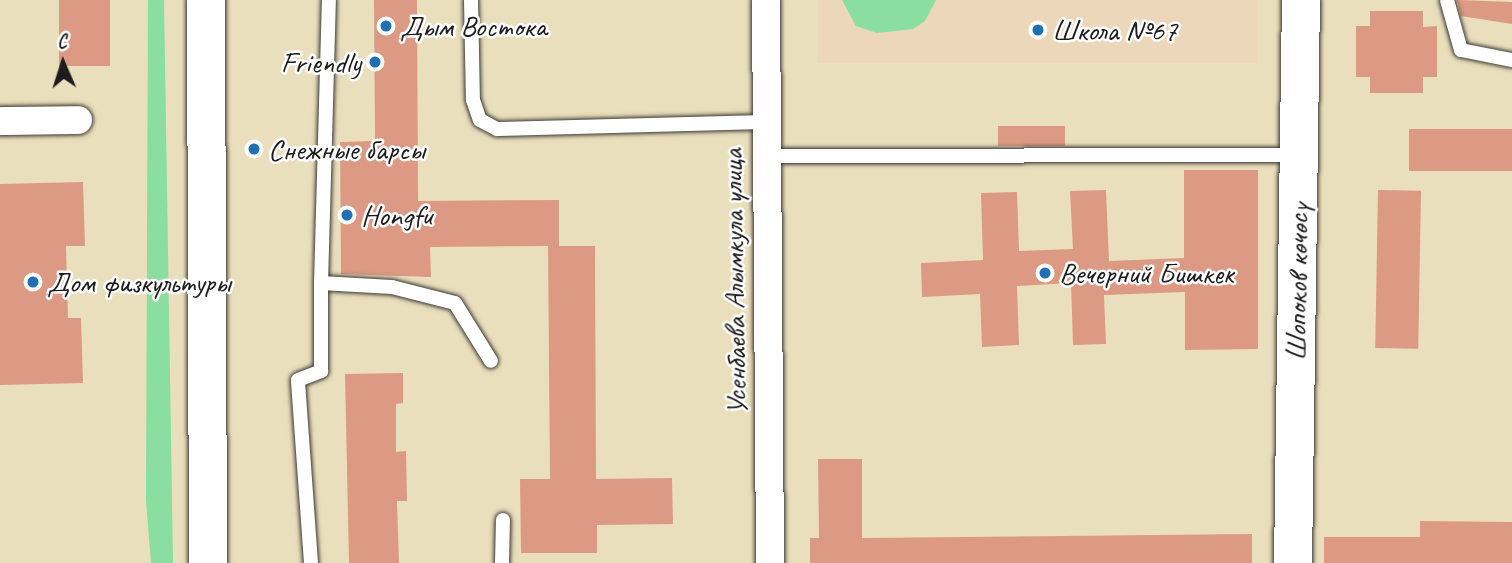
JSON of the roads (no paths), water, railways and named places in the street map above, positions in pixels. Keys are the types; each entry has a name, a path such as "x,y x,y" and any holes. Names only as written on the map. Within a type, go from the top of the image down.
{"street":[{"path":"206,0 208,563"},
{"name":"Усенбаева Алымкула улица","path":"766,0 770,563"},
{"name":"Шопоков көчөсү","path":"1293,563 1301,0"},
{"path":"0,121 78,120"}],"lane":[{"path":"311,563 298,380 321,371 329,0"},
{"path":"471,0 473,100 480,120 497,129 766,122"},
{"path":"1447,0 1461,50 1512,60"},
{"path":"767,156 1299,155"},
{"path":"321,283 392,287 455,303 491,361"},
{"path":"502,563 503,520"}],"place":[{"name":"Дым Востока","path":"386,26"},
{"name":"Школа №67","path":"1038,30"},
{"name":"Friendly","path":"375,62"},
{"name":"Снежные барсы","path":"254,149"},
{"name":"Hongfu","path":"347,215"},
{"name":"Вечерний Бишкек","path":"1045,273"},
{"name":"Дом физкультуры","path":"33,282"}]}
